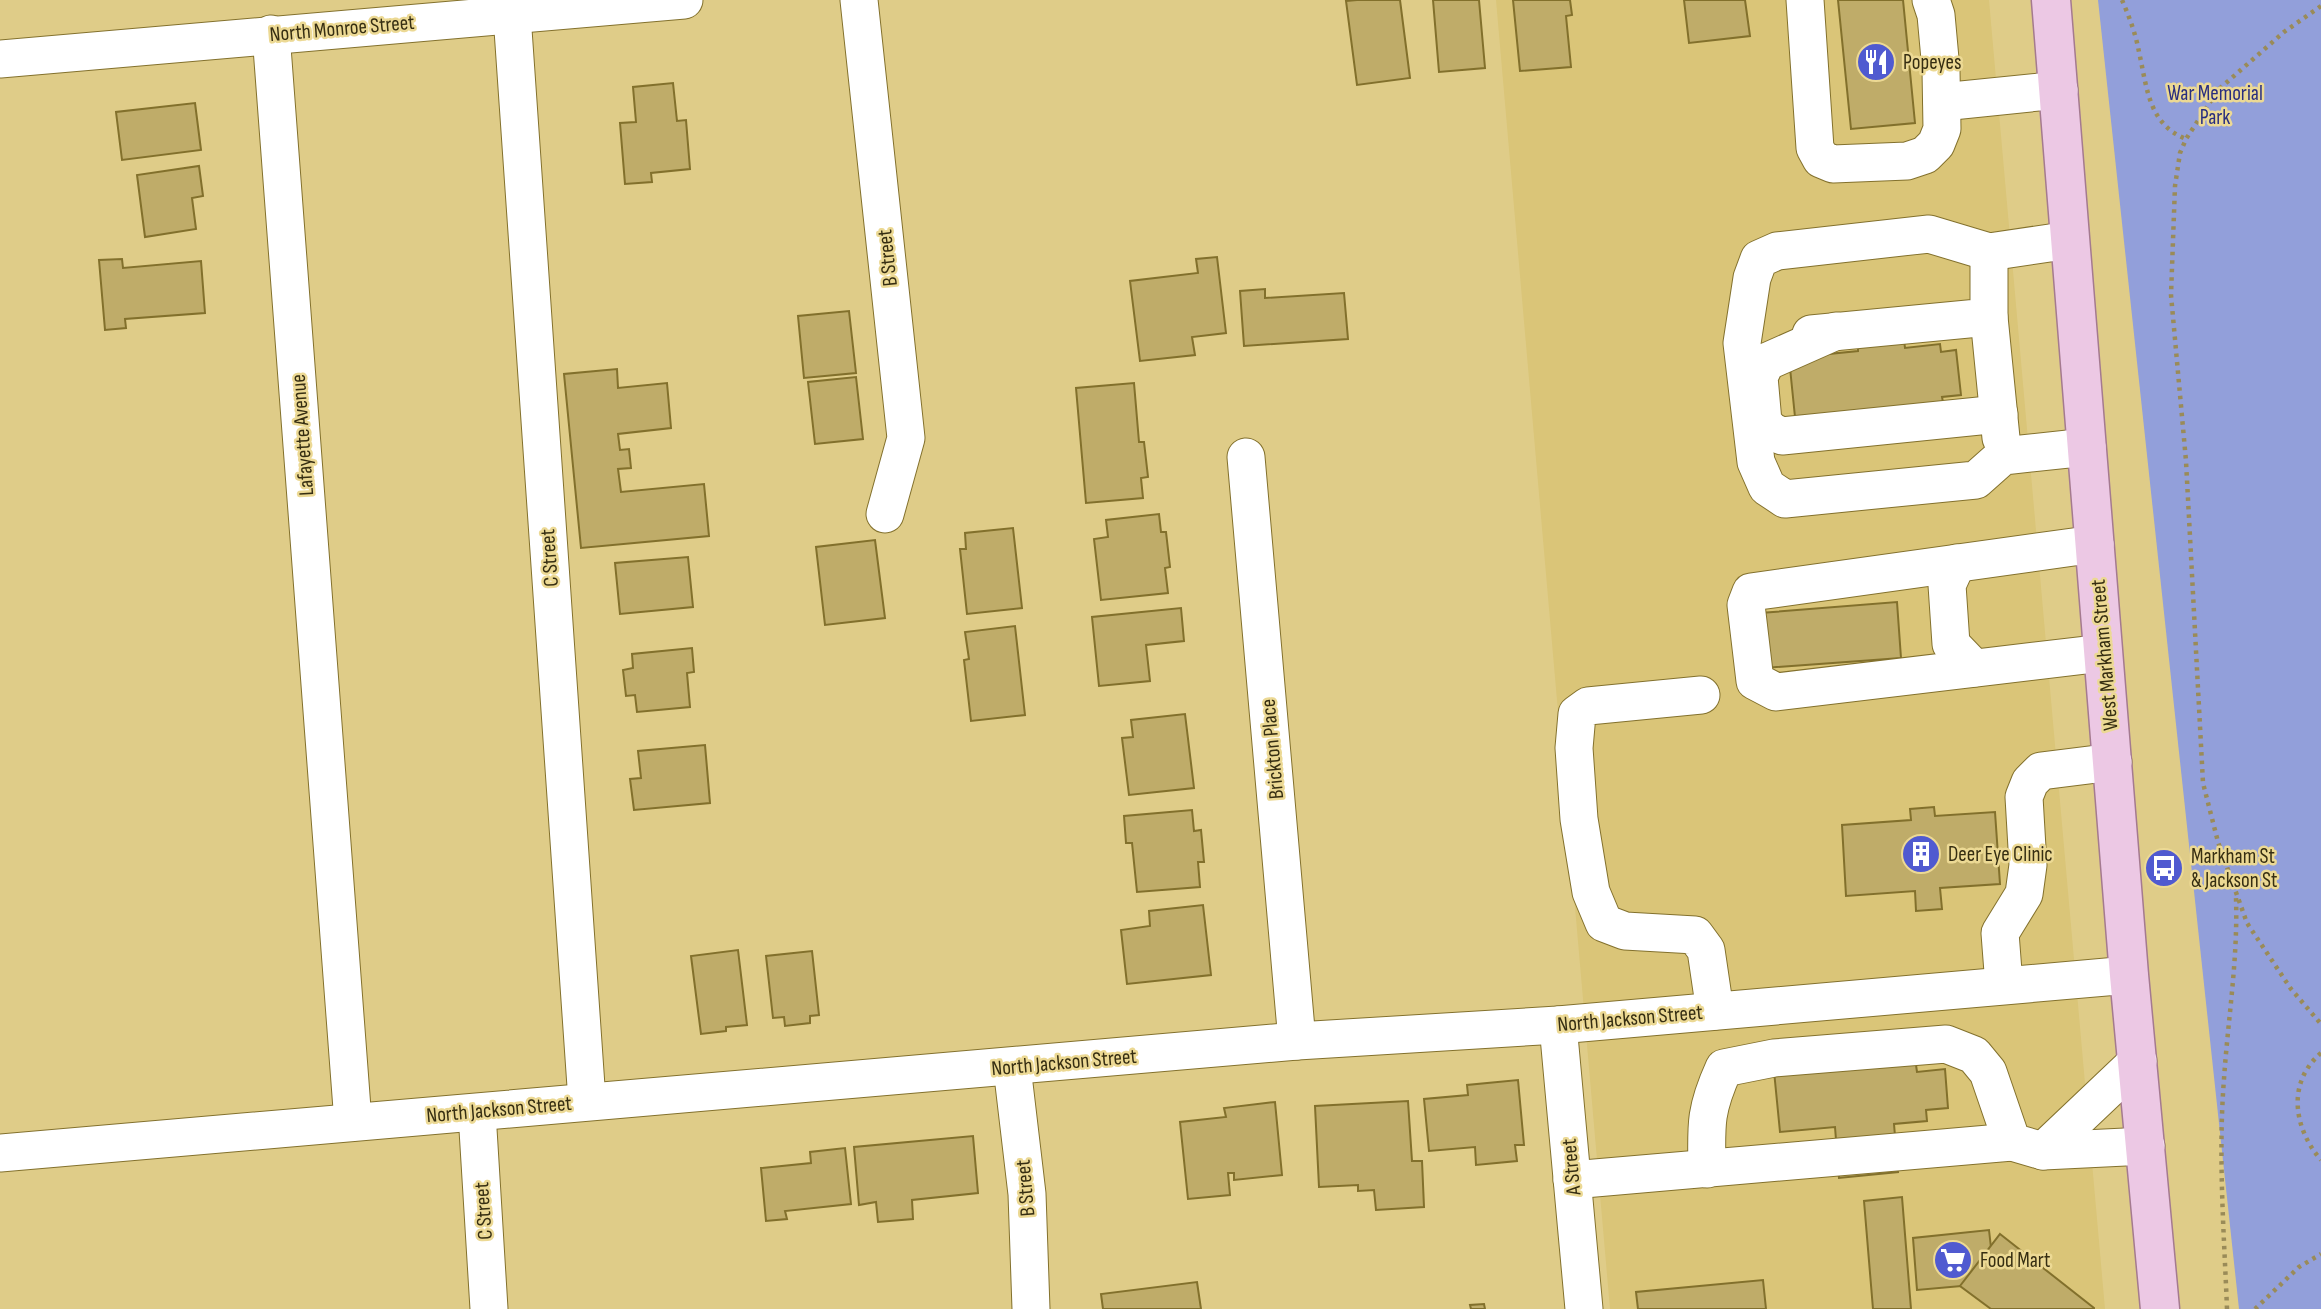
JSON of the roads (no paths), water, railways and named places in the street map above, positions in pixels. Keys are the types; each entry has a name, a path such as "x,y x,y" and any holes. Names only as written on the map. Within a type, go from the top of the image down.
{"main road":[{"name":"West Markham Street","path":"2051,0 2129,975 2160,1309"}],"street":[{"name":"North Monroe Street","path":"0,59 684,0"},
{"name":"B Street","path":"859,0 906,438 885,514"},
{"path":"1805,0 1815,148 1821,159 1833,164 1908,161 1925,155 1936,144 1942,129 1942,102 1936,15 1931,0"},
{"name":"C Street","path":"512,15 587,1101"},
{"name":"Lafayette Avenue","path":"271,34 353,1122"},
{"path":"1942,102 2059,90"},
{"path":"2070,240 1989,252 1929,234 1777,250 1759,259 1752,278 1742,343 1756,462 1767,486 1785,499 1976,480 2003,456 2087,447"},
{"path":"1989,252 1989,317 2003,456"},
{"path":"1742,343 1989,317"},
{"path":"1836,331 1766,362 1759,377 1763,422 1771,431 1782,436 1999,414"},
{"name":"Brickton Place","path":"1246,457 1297,1041"},
{"path":"2095,544 1751,592 1746,604 1755,681 1776,692 2104,653"},
{"path":"1957,563 1947,585 1951,644 1974,668"},
{"path":"1701,695 1588,706 1577,713 1574,748 1579,819 1591,892 1604,923 1625,931 1695,935 1706,950 1715,1011"},
{"path":"2004,985 2000,933 2024,894 2028,865 2024,797 2030,782 2041,771 2113,762"},
{"name":"North Jackson Street","path":"0,1153 1297,1041 1558,1025 2129,975"},
{"name":"A Street","path":"1558,1025 1584,1309"},
{"path":"1707,1169 1706,1120 1711,1098 1724,1068 1774,1058 1946,1044 1974,1055 1988,1072 2028,1147"},
{"path":"2028,1147 2138,1061"},
{"name":"B Street","path":"1012,1067 1027,1194 1031,1309"},
{"name":"C Street","path":"477,1113 489,1309"},
{"path":"1572,1180 2028,1147 2146,1146"}],"place":[{"name":"Popeyes","path":"1876,62"},
{"name":"Deer Eye Clinic","path":"1921,854"},
{"name":"Markham St & Jackson St","path":"2164,868"},
{"name":"Food Mart","path":"1953,1260"}],"park label":[{"name":"War Memorial Park","path":"2215,105"}]}
